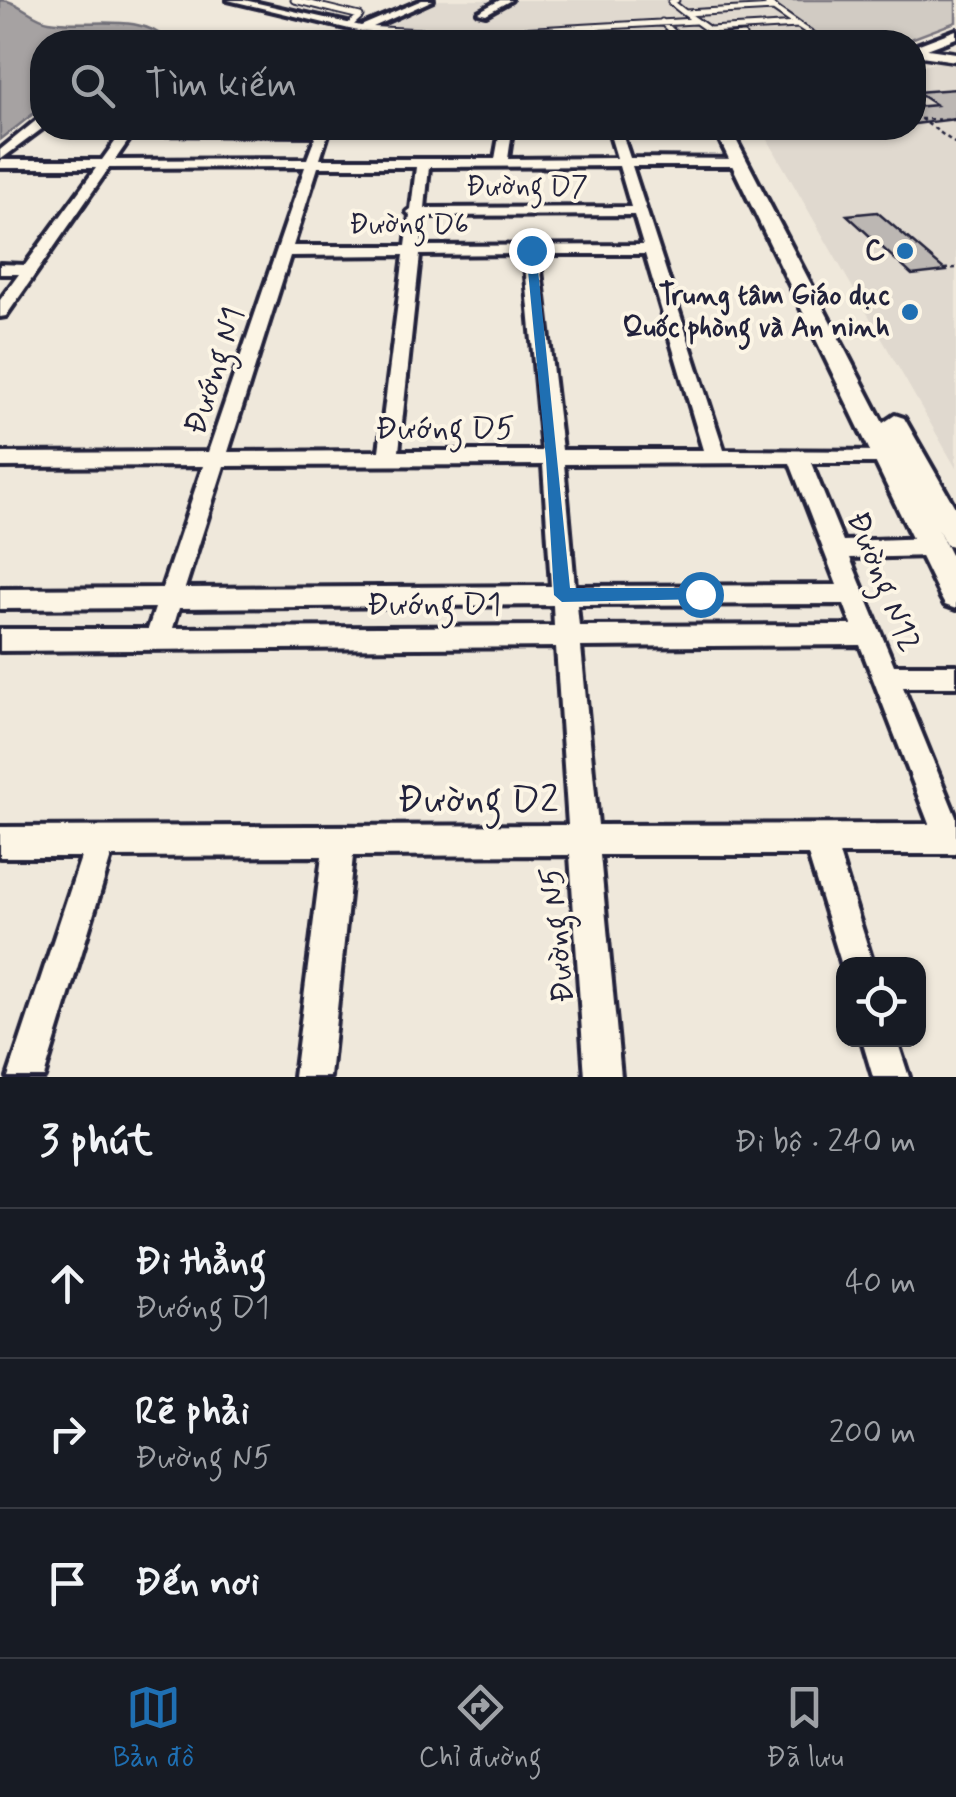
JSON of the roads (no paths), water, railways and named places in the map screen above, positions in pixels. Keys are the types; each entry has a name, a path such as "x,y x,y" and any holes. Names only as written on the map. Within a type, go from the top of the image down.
{"main road":[{"path":"931,53 956,34"},
{"path":"931,53 956,45"},
{"path":"728,140 902,457 956,536"},
{"path":"742,140 902,457 931,547 956,596"}],"street":[{"path":"232,0 362,29 429,0"},
{"path":"482,12 507,0"},
{"path":"0,156 30,132"},
{"path":"0,312 122,140"},
{"name":"Đướng N1","path":"157,639 320,140"},
{"path":"501,162 505,140"},
{"path":"618,140 716,458"},
{"path":"388,459 422,162"},
{"path":"0,164 738,162"},
{"name":"Đường D7","path":"414,212 639,211"},
{"name":"Đường D6","path":"286,251 651,249"},
{"name":"Đường N5","path":"531,250 554,459 565,636 603,1077"},
{"path":"0,269 30,270"},
{"name":"Đướng D5","path":"0,460 902,457"},
{"name":"Đường N12","path":"800,459 953,839"},
{"path":"836,550 931,547"},
{"path":"700,594 712,636"},
{"name":"Đướng D1","path":"0,598 853,594"},
{"path":"428,637 431,596"},
{"path":"320,638 324,597"},
{"name":"Đướng D1","path":"0,640 868,634"},
{"path":"885,676 956,676"},
{"path":"819,839 855,957"},
{"name":"Đường D2","path":"0,842 953,839"},
{"path":"26,1077 101,841"},
{"path":"312,1077 338,841"},
{"path":"882,1047 892,1077"}],"lane":[{"path":"294,0 360,16 348,26"},
{"path":"676,0 672,2 686,14 714,30 798,25"},
{"path":"762,0 806,30"},
{"path":"686,14 775,8"},
{"path":"529,30 695,21"},
{"path":"662,22 670,30"},
{"path":"362,29 376,30"}],"place":[{"name":"C","path":"905,251"},
{"name":"Trung tâm Giáo dục Quốc phòng và An ninh","path":"910,312"}]}
